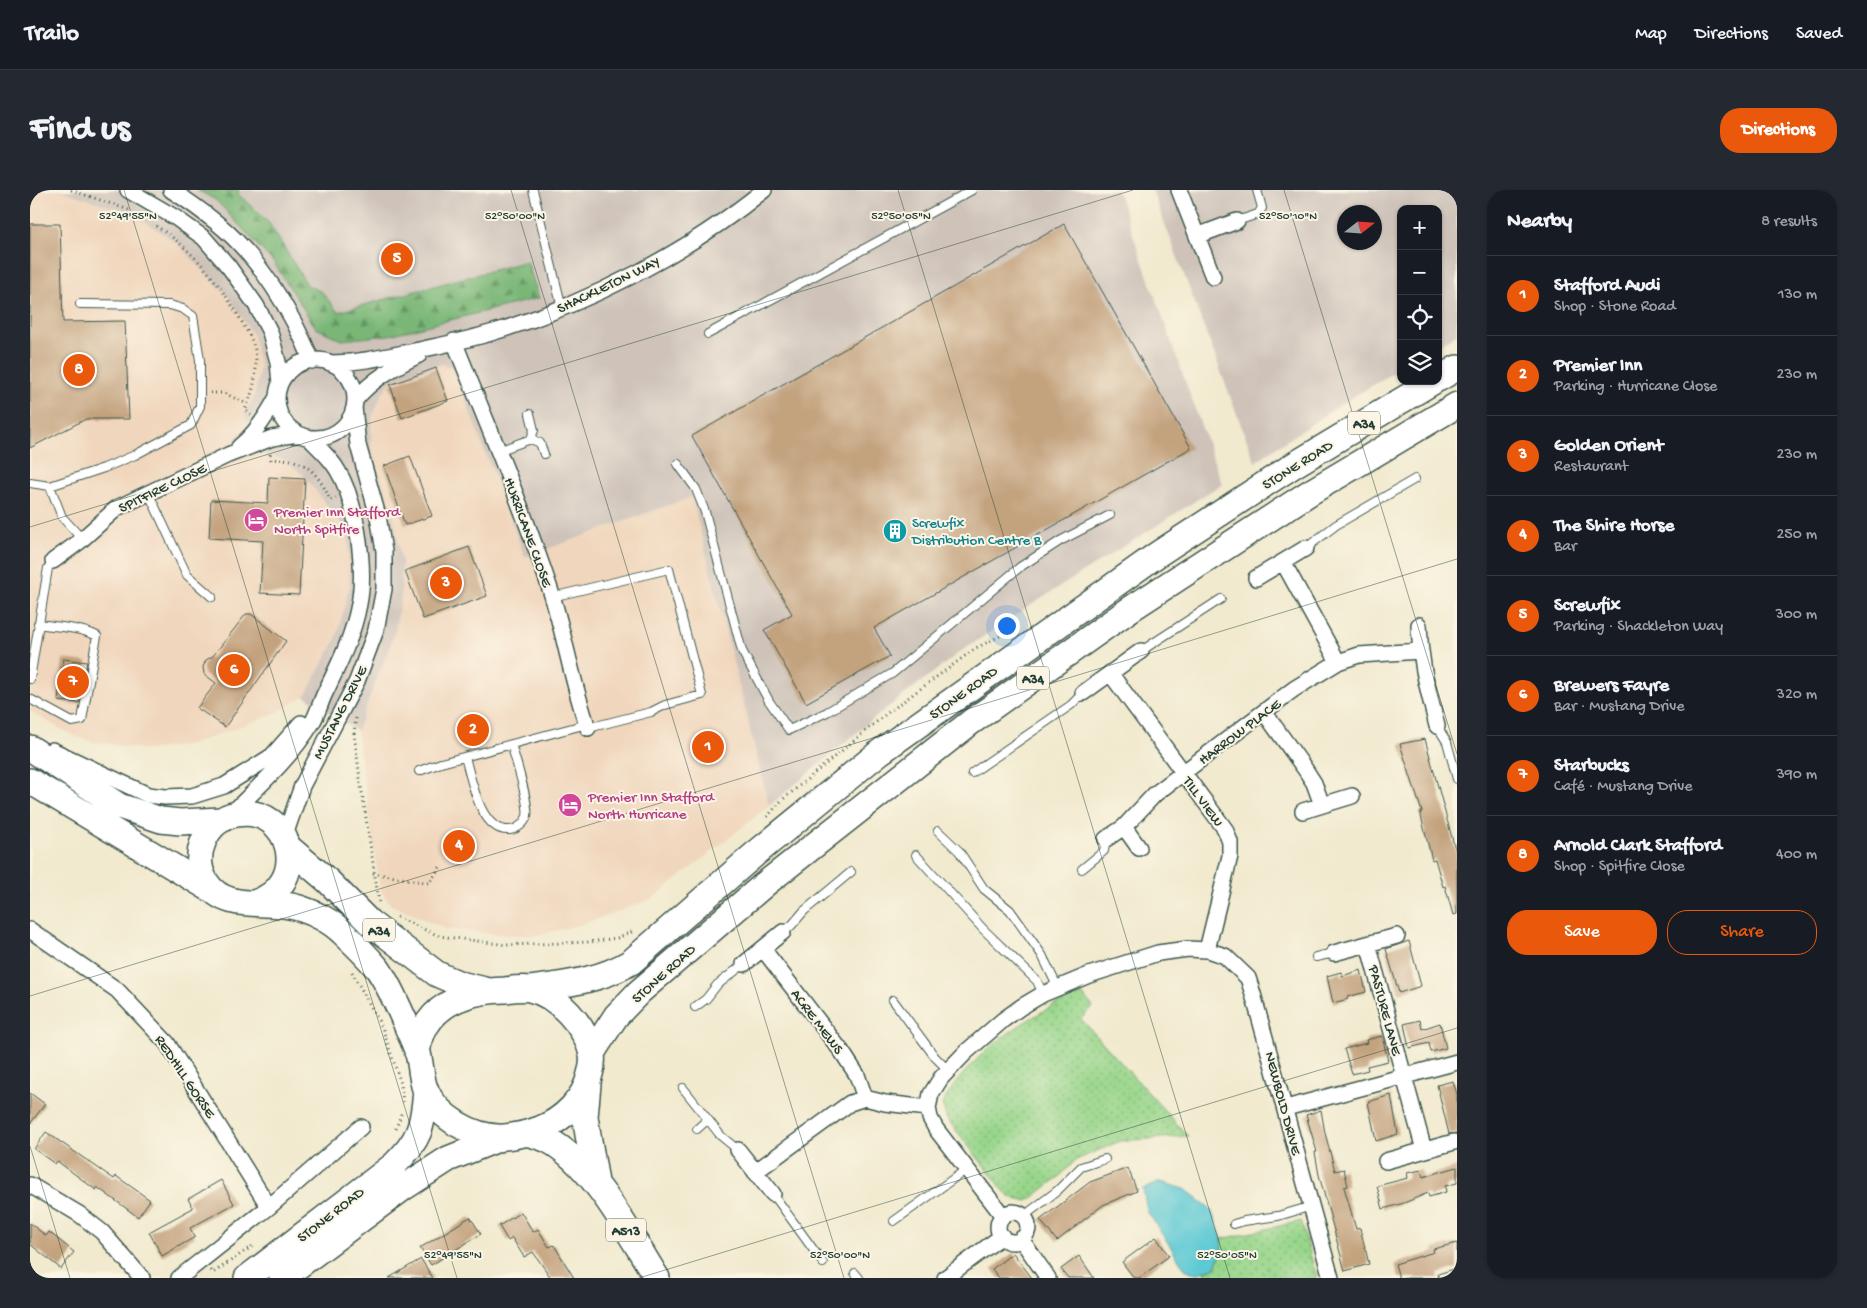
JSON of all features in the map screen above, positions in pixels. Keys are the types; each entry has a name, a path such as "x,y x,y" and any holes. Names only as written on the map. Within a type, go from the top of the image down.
{"highway":[{"path":"1442,376 1457,368"},
{"name":"STONE ROAD","path":"530,989 598,978 616,971 631,962 755,854 888,746 1158,554 1294,465 1427,385"},
{"name":"STONE ROAD","path":"592,1054 616,1016 639,992 764,884 971,722 1129,610 1292,503 1457,405"},
{"path":"30,748 119,806 161,820 180,822 244,814 260,816 274,825 286,843 289,866 283,882 270,896 254,903 239,903 224,899 30,781"},
{"path":"212,890 205,880 199,859 205,837 224,818"},
{"name":"A34","path":"286,843 369,922 437,974 460,984 485,990"},
{"name":"A34","path":"254,903 300,908 338,928 378,970 406,1023 417,1052"},
{"path":"530,989 548,996 571,1015 592,1054 589,1082 576,1104 560,1119 542,1128 514,1135 483,1134 455,1123 439,1111 426,1090 417,1052 422,1033 435,1015 446,1005 462,996 485,990 530,989"},
{"name":"A513","path":"589,1082 586,1117 596,1182"},
{"name":"STONE ROAD","path":"247,1278 408,1151 416,1140 422,1122 426,1090"},
{"name":"STONE ROAD","path":"282,1278 403,1188 448,1159 514,1135"},
{"name":"A513","path":"514,1135 547,1140 560,1148 596,1182 657,1278"}],"street":[{"path":"128,190 176,218 204,238 229,267 256,305 270,332 278,362 279,390 278,409 282,419 293,431 305,436 319,438 340,430 351,417 354,404 349,379 330,363 312,360 294,368 285,376 279,390 261,435"},
{"path":"170,190 219,224 249,256 271,284 304,342 312,360"},
{"name":"SHACKLETON WAY","path":"330,363 370,360 436,346 494,332 562,308 604,289 669,255 738,212 764,190"},
{"path":"1179,190 1213,277"},
{"path":"1197,236 1237,221"},
{"name":"HURRICANE CLOSE","path":"454,341 527,523 552,597 588,726"},
{"name":"SHACKLETON WAY","path":"354,404 369,386 387,372 436,346"},
{"name":"MUSTANG DRIVE","path":"286,843 302,786 357,681 376,630 384,589 384,550 378,516 358,444 354,404"},
{"name":"SPITFIRE CLOSE","path":"53,561 82,539 117,508 228,455 261,435 305,436"},
{"name":"MUSTANG DRIVE","path":"224,818 277,769 312,723 342,660 359,603 360,563 357,526 339,471 326,454 305,436"},
{"path":"1256,578 1306,548"},
{"path":"1283,562 1338,662"},
{"path":"1419,625 1423,671 1438,726"},
{"path":"1083,693 1141,651"},
{"name":"HARROW PLACE","path":"1106,839 1124,827 1155,794 1294,689 1338,662 1359,656 1420,652"},
{"name":"TILL VIEW","path":"1110,674 1225,829 1230,842 1230,856 1208,950"},
{"name":"MUSTANG DRIVE","path":"30,740 148,795 165,797 192,796 224,786 272,756 324,696"},
{"path":"1264,712 1314,783 1322,805"},
{"path":"1303,811 1352,796"},
{"path":"1124,827 1139,848"},
{"name":"REDHILL GORSE","path":"30,930 117,990 167,1043 269,1207"},
{"path":"744,964 784,932"},
{"name":"PASTURE LANE","path":"1334,952 1397,936"},
{"name":"PASTURE LANE","path":"1368,944 1424,1150"},
{"name":"ACRE MEWS","path":"763,949 842,1052 857,1075 865,1098"},
{"path":"1002,1216 936,1129 930,1118 928,1108 931,1094 948,1070 1003,1020 1043,994 1116,965 1158,953 1188,949 1208,950"},
{"name":"NEWBOLD DRIVE","path":"1208,950 1225,956 1248,978 1286,1108 1331,1278"},
{"name":"PASTURE LANE","path":"1286,1108 1457,1062"},
{"path":"755,1172 850,1103 865,1098 885,1103 928,1108"},
{"path":"179,1278 269,1207 361,1127"},
{"path":"1386,1161 1454,1142"},
{"path":"738,1150 773,1194"},
{"path":"30,1185 79,1214 102,1232 142,1278"},
{"path":"1011,1212 1021,1213 1024,1216 1028,1226 1025,1236 1021,1240 1012,1242 1002,1236 998,1226 1002,1216 1011,1212"},
{"path":"945,1278 1002,1236"},
{"path":"1021,1240 1048,1278"}],"lane":[{"path":"532,190 562,308"},
{"path":"708,334 972,190"},
{"path":"1237,221 1258,214 1262,208 1257,190"},
{"path":"30,483 50,486 127,458 191,425 200,406 200,360 193,316 183,309 170,305 80,304"},
{"path":"530,414 534,430 531,439"},
{"path":"498,451 531,439 540,443 544,454"},
{"path":"678,464 696,489 705,512 742,651 769,701 788,730 827,712 893,674 1020,567 1060,541 1110,515"},
{"path":"1306,548 1336,525 1414,479"},
{"path":"50,486 62,517 82,539"},
{"path":"149,494 187,575 212,597"},
{"path":"30,679 48,568 53,561"},
{"path":"419,771 511,744 651,712 665,705 702,695 669,569 552,597"},
{"path":"1141,651 1221,599"},
{"path":"30,699 72,722 82,720 96,636 77,629 38,624"},
{"path":"972,773 1071,705 1083,693"},
{"path":"1438,726 1448,742 1457,779"},
{"path":"465,756 480,808 488,819 499,827 508,830 516,829 528,815 511,744"},
{"path":"938,831 959,851 984,889 1010,910 1042,955 1058,988"},
{"path":"1082,869 1104,851 1106,839"},
{"path":"916,855 983,929 1037,981 1043,994"},
{"path":"784,932 804,911 851,872"},
{"path":"1316,957 1334,952"},
{"path":"695,1008 718,985 744,964"},
{"path":"893,1000 935,1057 948,1070"},
{"path":"683,1088 721,1136 738,1150"},
{"path":"696,1128 707,1120"},
{"path":"1024,1216 1057,1191 1081,1167 1105,1159"},
{"path":"894,1221 967,1168"},
{"path":"773,1194 823,1263"},
{"path":"1234,1224 1278,1216 1312,1206"}],"path":[{"path":"71,190 96,197 136,214"},
{"path":"151,223 192,254 212,276 245,327 254,348 256,362 252,394 245,410 252,416 270,453 271,460 292,459 303,464 324,486 330,500 336,498"},
{"path":"200,393 224,393 247,404"},
{"path":"762,822 781,801 886,714 976,648 1026,623"},
{"path":"359,713 355,721 354,733 377,897"},
{"path":"373,873 429,884 440,868"},
{"path":"392,914 439,936 507,945 590,942 617,938 639,929"}],"shaded area":[{"path":"30,190 59,190 132,213 177,243 228,296 253,335 260,365 254,398 244,413 283,459 303,475 348,532 350,585 336,639 305,696 276,713 190,745 147,750 94,742 76,737 30,712"},
{"path":"59,190 1117,190 1222,484 960,652 883,711 769,806 692,497 525,557 453,368 442,364 391,382 382,394 372,418 371,452 391,506 402,562 401,598 394,635 357,731 305,696 336,639 350,585 348,532 303,475 283,459 259,454 244,413 254,398 260,366 253,335 228,296 177,243 132,213"},
{"path":"1152,190 1457,190 1457,334 1442,343 1442,205 1397,205 1397,370 1340,405 1255,462"},
{"path":"442,364 453,368 525,557 692,497 769,806 652,899 586,923 539,935 504,935 446,929 391,905 380,889 357,731 377,681 401,598 402,562 391,506 371,452 372,418 382,394 391,382"}],"green space":[{"path":"197,190 239,190 238,194 269,223 307,285 322,292 338,312 527,261 539,298 389,335 342,340 316,328 274,263 216,200"},
{"path":"1080,992 1093,1007 1081,1019 1188,1136 1120,1141 1076,1160 1059,1177 1028,1201 1009,1197 947,1119 942,1104 969,1067 1002,1038 1040,1013"},
{"path":"1301,1221 1317,1278 1210,1278 1204,1272 1216,1267 1221,1254 1222,1239"}],"water":[{"path":"1161,1182 1185,1189 1211,1209 1222,1239 1221,1254 1215,1267 1196,1274 1185,1269 1147,1211 1143,1189"}],"building":[{"path":"30,224 60,224 63,322 125,321 129,419 86,419 30,448"},
{"name":"Screwfix Distribution Centre B","path":"1064,224 1191,448 874,628 890,656 806,703 764,630 792,614 692,436"},
{"path":"436,368 448,401 402,418 390,385"},
{"path":"410,456 432,516 405,525 384,466"},
{"name":"Premier Inn Stafford North Spitfire","path":"269,477 305,479 299,595 260,593 263,541 209,538 211,500 268,503"},
{"path":"469,547 487,596 423,619 405,571"},
{"path":"246,614 251,614 286,641 225,727 197,708 216,683 204,674 203,667 206,660 213,656"},
{"path":"63,659 87,662 79,703 58,701"},
{"path":"1425,739 1457,856 1457,914 1453,915 1435,859 1432,860 1420,812 1422,812 1400,744"},
{"path":"1409,941 1421,986 1399,993 1386,949"},
{"path":"1361,970 1366,992 1333,1003 1327,976 1341,972 1342,976"},
{"path":"1420,1020 1422,1029 1440,1023 1446,1048 1431,1052 1429,1043 1409,1048 1404,1024"},
{"path":"1382,1036 1388,1061 1367,1066 1368,1070 1352,1074 1344,1049 1367,1043 1366,1040"},
{"path":"1453,1081 1457,1094 1457,1133 1449,1134 1437,1085"},
{"path":"30,1093 45,1104 30,1124"},
{"path":"1391,1095 1398,1134 1376,1141 1368,1102"},
{"path":"1321,1110 1335,1171 1344,1169 1348,1186 1344,1187 1356,1229 1360,1228 1369,1264 1345,1271 1319,1175 1315,1152 1317,1152 1306,1115"},
{"path":"46,1132 114,1179 116,1176 150,1200 138,1217 97,1187 96,1190 57,1161 55,1164 34,1149"},
{"path":"1457,1167 1457,1183 1445,1186 1446,1192 1429,1197 1428,1193 1383,1209 1377,1186 1408,1178 1407,1173 1421,1170 1423,1177"},
{"path":"1128,1168 1137,1191 1103,1205 1057,1241 1040,1220 1090,1182"},
{"path":"221,1180 234,1204 190,1228 195,1237 162,1256 149,1232 193,1208 188,1199"},
{"path":"521,1212 533,1232 538,1229 549,1247 554,1245 574,1278 551,1278 533,1252 524,1257 512,1238 508,1241 499,1226"},
{"path":"470,1217 481,1234 431,1265 420,1248"},
{"path":"30,1223 46,1236 49,1232 74,1252 61,1269 30,1244"},
{"path":"1156,1237 1169,1256 1139,1278 1134,1278 1122,1262"},
{"path":"1457,1243 1457,1268 1438,1274 1439,1278 1399,1278 1395,1264 1434,1252 1433,1249"},
{"path":"1013,1253 1032,1278 999,1278 992,1269"},
{"path":"1079,1256 1094,1278 1068,1278 1061,1269"},
{"path":"421,1259 433,1278 389,1278"}],"place":[{"name":"Screwfix","path":"397,259"},
{"name":"Arnold Clark Stafford","path":"79,370"},
{"name":"Premier Inn Stafford North Spitfire","path":"256,520"},
{"name":"Screwfix Distribution Centre B","path":"895,531"},
{"name":"Golden Orient","path":"446,583"},
{"name":"Brewers Fayre","path":"234,670"},
{"name":"Starbucks","path":"73,682"},
{"name":"Premier Inn","path":"473,730"},
{"name":"Stafford Audi","path":"708,747"},
{"name":"Premier Inn Stafford North Hurricane","path":"570,805"},
{"name":"The Shire Horse","path":"459,846"}]}
